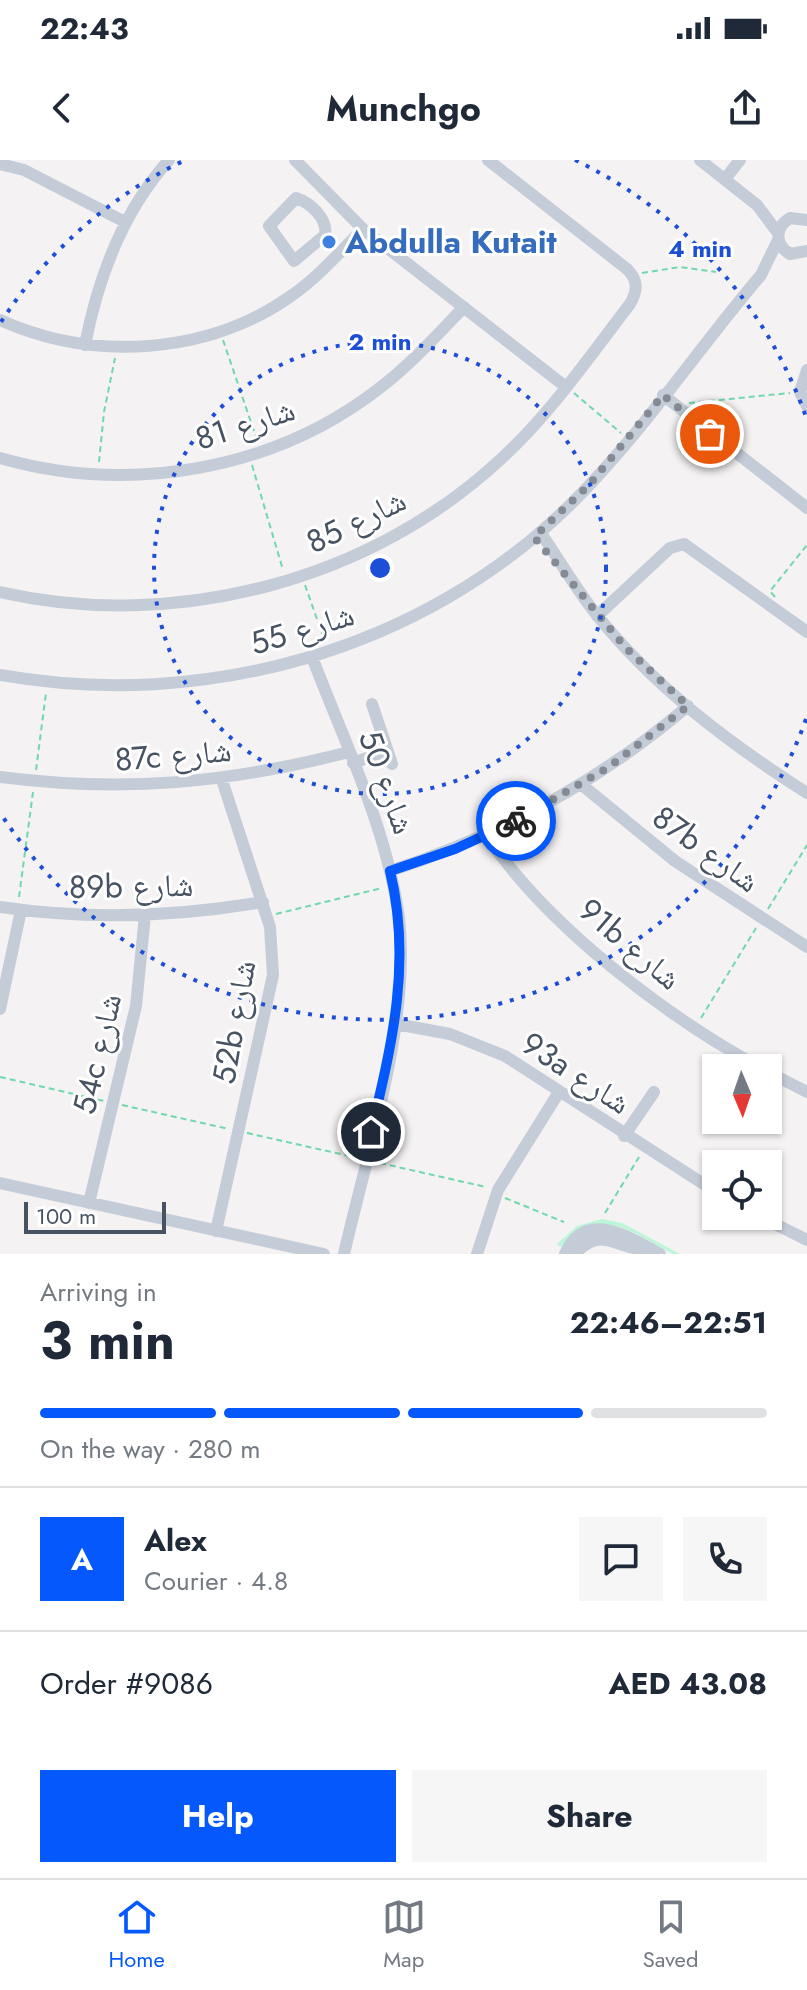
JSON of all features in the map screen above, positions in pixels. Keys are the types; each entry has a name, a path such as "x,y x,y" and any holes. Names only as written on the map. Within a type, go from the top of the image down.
{"street":[{"path":"85,345 98,291 125,222 169,160"},
{"path":"295,160 363,229 566,387"},
{"path":"488,160 633,275"},
{"path":"700,160 757,205 785,251 804,253"},
{"path":"725,179 740,160"},
{"path":"0,164 21,165 125,222"},
{"path":"292,261 325,235 326,222 296,198 272,219 270,230 307,284"},
{"path":"322,218 336,203"},
{"path":"757,205 791,218 807,220"},
{"path":"791,218 807,209"},
{"name":"شارع 55","path":"0,675 92,686 181,684 225,678 320,654 437,604 537,535 589,485 761,275 778,236 791,218"},
{"path":"0,320 49,338 85,345 116,347 174,343 220,331 257,316 307,284 363,229"},
{"name":"شارع 55","path":"761,275 804,253"},
{"name":"شارع 85","path":"0,592 73,603 165,603 211,598 301,576 374,546 441,506 502,458 566,387 630,304 636,289 633,275"},
{"name":"شارع 81","path":"0,458 57,471 98,475 181,472 255,454 323,425 380,388 464,307"},
{"path":"807,370 800,392 807,406"},
{"path":"661,397 676,405 685,416"},
{"path":"661,397 807,508"},
{"path":"537,535 597,616 659,681 688,706 807,793"},
{"path":"597,616 664,553 677,545 691,546 807,632"},
{"name":"شارع 50","path":"320,654 331,704 390,871 401,954 396,1024 344,1254"},
{"path":"372,704 392,764"},
{"path":"390,871 487,836 582,785 688,706"},
{"name":"87c شارع","path":"0,777 35,782 135,787 222,780 387,751"},
{"name":"52b شارع","path":"216,1231 270,998 273,951 263,902 222,780"},
{"name":"87b شارع","path":"582,785 675,861 761,920 807,947"},
{"name":"91b شارع","path":"487,836 545,907 694,1029 737,1054"},
{"name":"89b شارع","path":"0,907 145,915 204,912 263,902"},
{"path":"0,1009 20,910"},
{"name":"54c شارع","path":"89,1203 136,1006 145,915"},
{"name":"93a شارع","path":"396,1024 450,1034 487,1047 702,1184"},
{"path":"782,1079 807,1092"},
{"path":"477,1254 497,1194 559,1092"},
{"path":"624,1136 654,1092"},
{"path":"0,1183 324,1254"},
{"path":"565,1254 583,1233 604,1228 654,1251"},
{"path":"782,1228 807,1240"},
{"path":"575,1254 588,1243 605,1239 633,1249 654,1251"}],"path":[{"path":"633,275 680,267 716,272"},
{"path":"220,331 286,580"},
{"path":"98,475 104,412 116,347"},
{"path":"566,387 628,438"},
{"path":"676,405 800,392"},
{"path":"769,604 776,595 770,591 807,545"},
{"path":"301,576 320,654"},
{"path":"20,910 47,682"},
{"path":"694,1029 807,845"},
{"path":"267,916 394,886"},
{"path":"605,1213 644,1149"},
{"path":"497,1194 564,1222"}],"green space":[{"path":"602,1219 622,1223 680,1254 673,1254 616,1226 590,1227 561,1247 557,1244 577,1226"}],"way so far":[{"path":"516,821 609,767 688,706 626,648 534,537 589,485 663,395 710,434"}],"place":[{"name":"Abdulla Kutait","path":"329,242"}],"route":[{"path":"371,1132 396,1024 400,988 399,919 390,871 455,849 516,821"}]}
